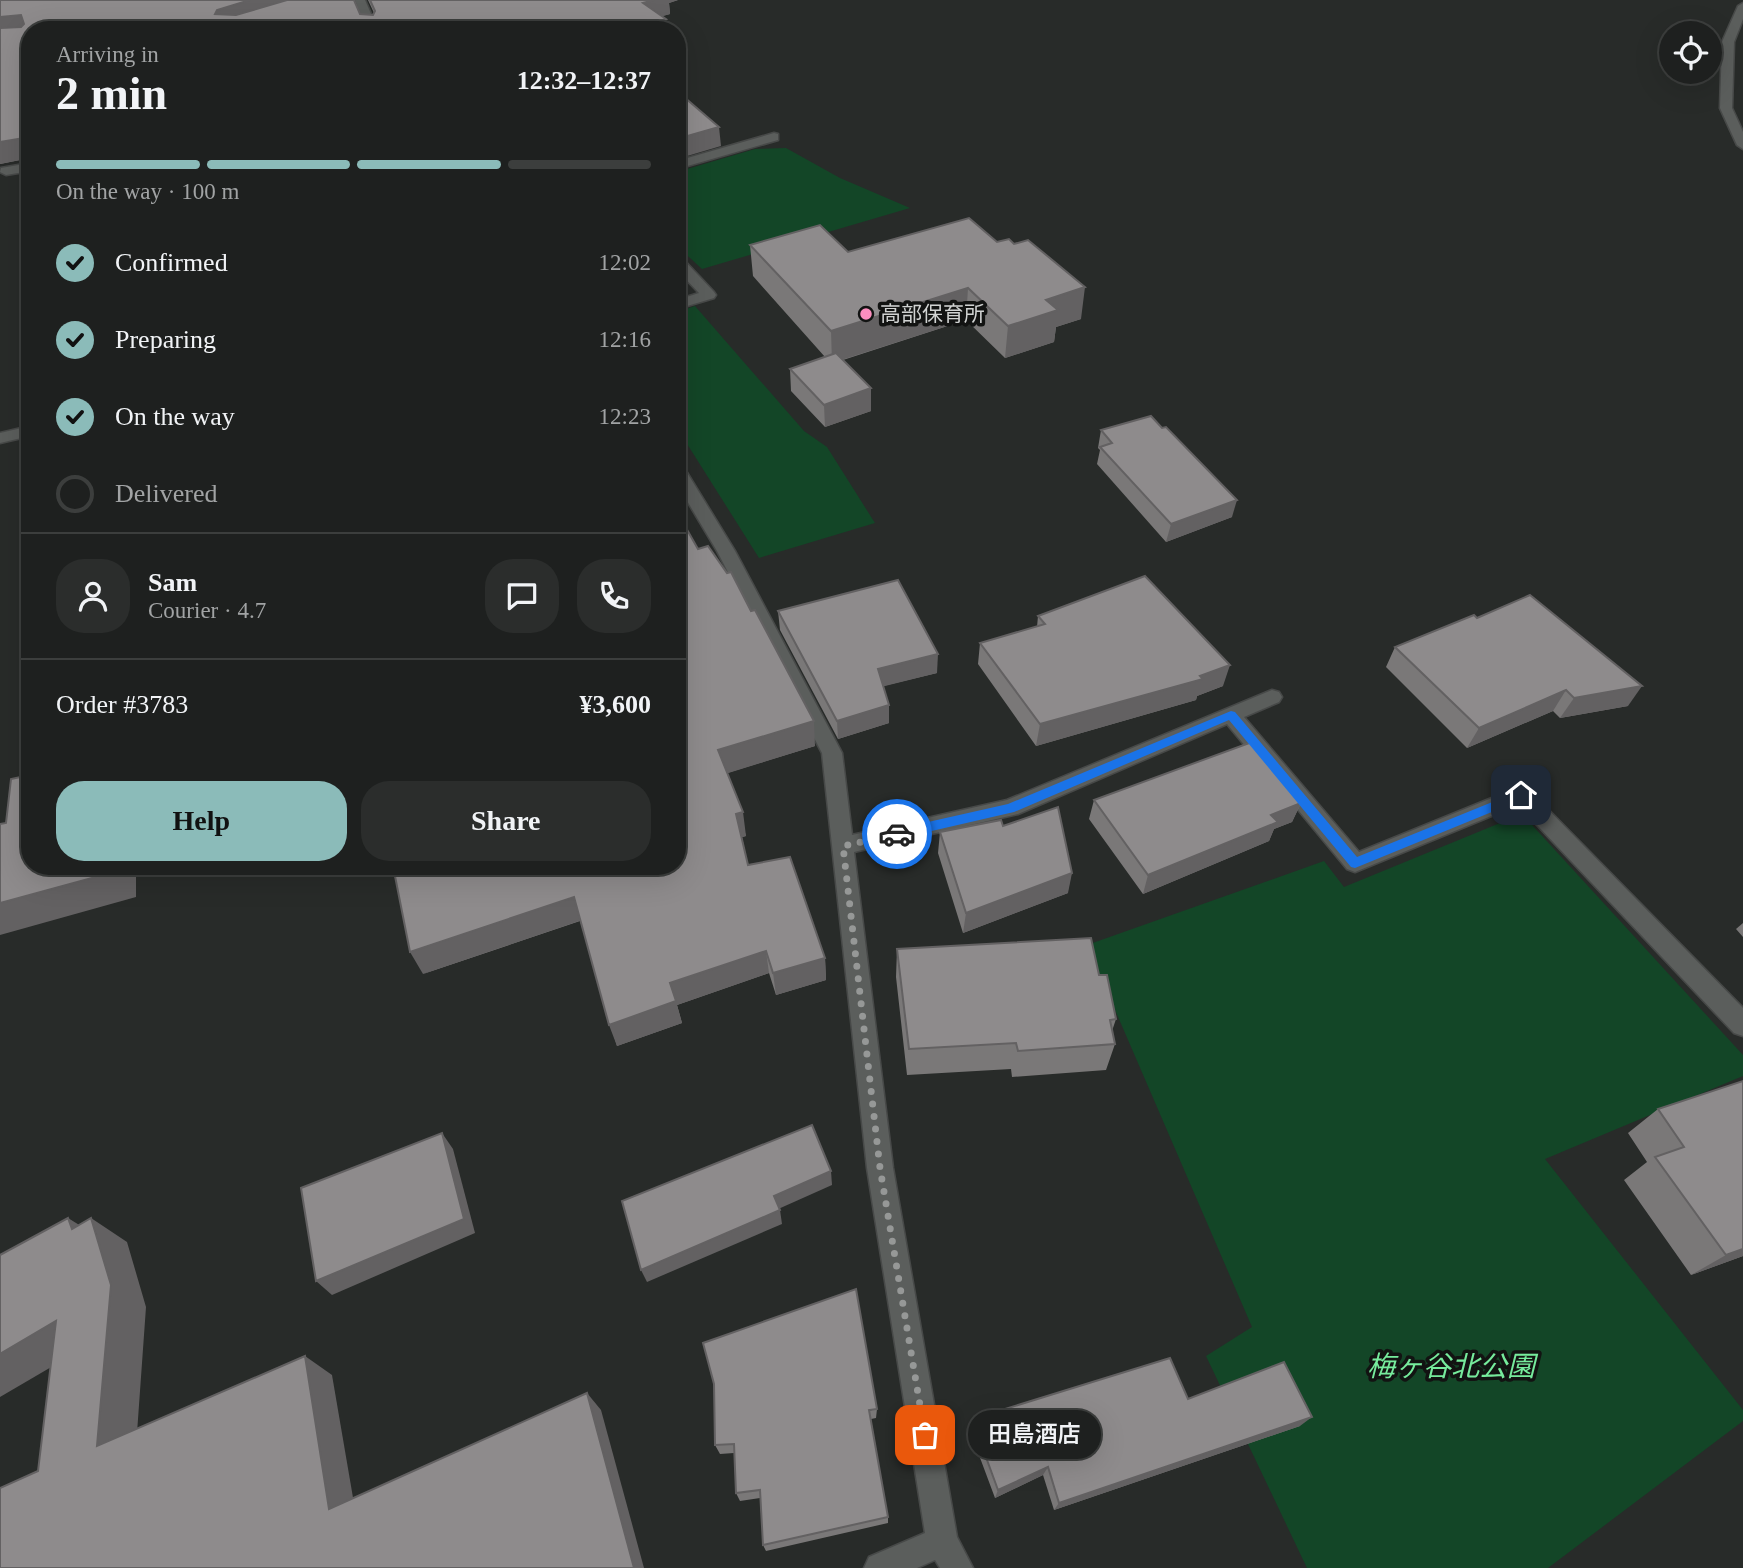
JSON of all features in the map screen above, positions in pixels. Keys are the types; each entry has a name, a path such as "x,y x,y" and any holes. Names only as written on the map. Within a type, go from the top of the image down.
{"street":[{"path":"359,0 369,21"},
{"path":"1743,6 1728,41 1726,108 1743,145"},
{"path":"686,161 774,137"},
{"path":"6,171 21,168"},
{"path":"686,271 709,295 686,301"},
{"path":"0,438 21,432"},
{"path":"686,485 726,551 832,753 880,1168 950,1555 880,1568"},
{"path":"843,846 1010,808 1272,698"},
{"path":"1231,715 1355,863 1521,795 1743,1025"}],"green space":[{"path":"786,148 840,178 910,208 702,269 686,254 686,169 755,149"},
{"path":"695,306 804,431 827,447 875,523 759,558 686,442 686,309"},
{"name":"梅ヶ谷北公園","path":"1522,814 1743,1055 1743,1076 1545,1159 1743,1410 1743,1421 1548,1568 1307,1568 1206,1356 1252,1327 1087,945 1324,861 1344,887"}],"building":[{"path":"0,0 250,0 217,10 215,14 236,15 287,0 354,0 360,14 373,15 375,11 370,0 654,0 643,3 666,19 23,21 21,15 0,17"},
{"path":"21,27 21,138 0,142 0,28"},
{"path":"686,99 719,127 686,136"},
{"path":"969,218 997,242 1009,239 1014,244 1028,240 1085,287 1046,300 1058,310 1008,326 968,288 831,331 750,245 820,225 848,252"},
{"path":"836,353 871,388 824,405 790,369"},
{"path":"1151,416 1162,428 1166,427 1237,500 1171,524 1100,447 1112,443 1101,430"},
{"path":"686,528 698,549 708,546 727,573 731,572 751,611 755,610 814,721 718,750 743,812 736,814 748,865 790,857 825,958 773,973 766,951 670,983 676,1001 609,1025 574,897 410,952 395,875 686,875"},
{"path":"1145,576 1230,665 1200,676 1203,679 1040,724 980,643 1045,624 1038,616"},
{"path":"898,580 938,654 878,669 889,705 837,721 778,611"},
{"path":"1530,595 1642,686 1574,698 1566,690 1479,728 1395,647 1474,615 1477,618"},
{"path":"1252,742 1301,803 1271,815 1278,822 1148,875 1094,800"},
{"path":"21,777 21,875 103,875 0,903 0,824 6,823 11,779"},
{"path":"1058,807 1072,873 966,913 940,832 1001,820 1003,826"},
{"path":"1091,938 1099,975 1107,975 1116,1019 1110,1020 1115,1044 1018,1051 1016,1043 909,1049 897,949"},
{"path":"1743,1081 1743,1249 1726,1255 1655,1157 1684,1147 1658,1109"},
{"path":"812,1125 831,1171 774,1196 780,1210 641,1270 622,1201"},
{"path":"442,1133 464,1219 316,1281 301,1188"},
{"path":"68,1218 72,1229 91,1218 111,1285 97,1446 305,1356 329,1509 587,1393 634,1568 0,1568 0,1488 38,1471 56,1321 0,1354 0,1255"},
{"path":"856,1289 877,1409 869,1410 888,1517 763,1545 760,1490 736,1493 734,1444 715,1445 714,1384 703,1343"},
{"path":"1170,1358 1188,1399 1284,1362 1312,1417 1059,1503 1048,1467 998,1490 979,1438 994,1431 989,1414"}],"way so far":[{"path":"897,834 843,846 880,1168 925,1435"}],"place":[{"name":"高部保育所","path":"866,314"},
{"name":"田島酒店","path":"925,1435"}],"route":[{"path":"897,834 1010,808 1231,715 1355,863 1521,795"}]}
